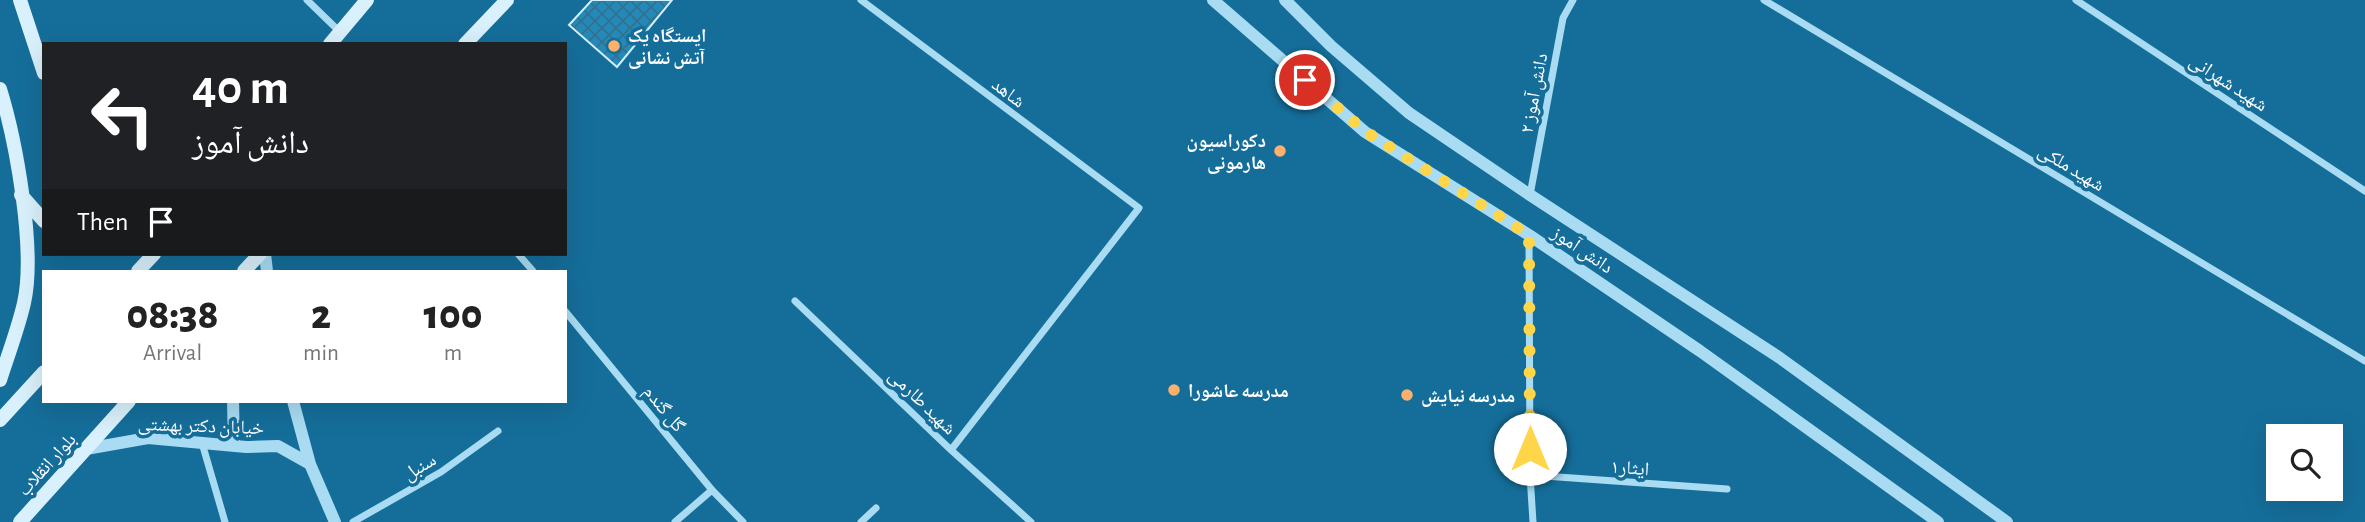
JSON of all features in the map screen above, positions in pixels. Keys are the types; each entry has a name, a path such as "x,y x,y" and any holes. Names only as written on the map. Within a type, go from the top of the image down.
{"main road":[{"path":"20,0 42,67"},
{"path":"335,38 367,0"},
{"path":"467,42 506,0"},
{"path":"0,89 9,116 27,250 25,301 0,380"},
{"path":"21,195 42,219"},
{"path":"139,270 152,256"},
{"path":"245,270 260,256"},
{"path":"0,419 42,374"},
{"name":"بلوار انقلاب","path":"20,522 127,403"}],"street":[{"path":"307,0 335,38"},
{"name":"شاهد","path":"861,0 1139,208 951,450"},
{"name":"دانش آموز","path":"1213,0 1366,132 1529,235 1700,351 1938,522"},
{"name":"دانش آموز","path":"1285,0 1331,46 1409,113 1780,358 2007,522"},
{"name":"دانش آموز ۲","path":"1530,195 1563,18 1573,0"},
{"name":"شهید ملکی","path":"1763,0 2365,361"},
{"name":"شهید شهرانی","path":"2076,0 2365,191"},
{"path":"1529,235 1530,475 1533,522"},
{"path":"520,256 532,270"},
{"name":"شهید طارمی","path":"795,301 951,450 1031,522"},
{"name":"گل گندم","path":"567,313 712,490 743,522"},
{"path":"233,403 234,446"},
{"path":"294,403 310,464 335,522"},
{"name":"سنبل","path":"353,522 441,472 498,431"},
{"name":"خیابان دکتر بهشتی","path":"86,449 148,438 234,446 278,446 310,464"},
{"path":"202,443 225,522"},
{"name":"ایثار۱","path":"1530,475 1727,489"},
{"path":"675,522 712,490"},
{"path":"862,522 876,508"}],"building":[{"name":"ایستگاه یک آتش نشانی","path":"592,0 672,0 617,67 569,25"}],"place":[{"name":"ایستگاه یک آتش نشانی","path":"614,46"},
{"name":"دکوراسیون هارمونی","path":"1280,151"},
{"name":"مدرسه عاشورا","path":"1174,390"},
{"name":"مدرسه نیایش","path":"1407,395"}],"route":[{"path":"1305,80 1366,132 1529,235 1530,449"}]}
